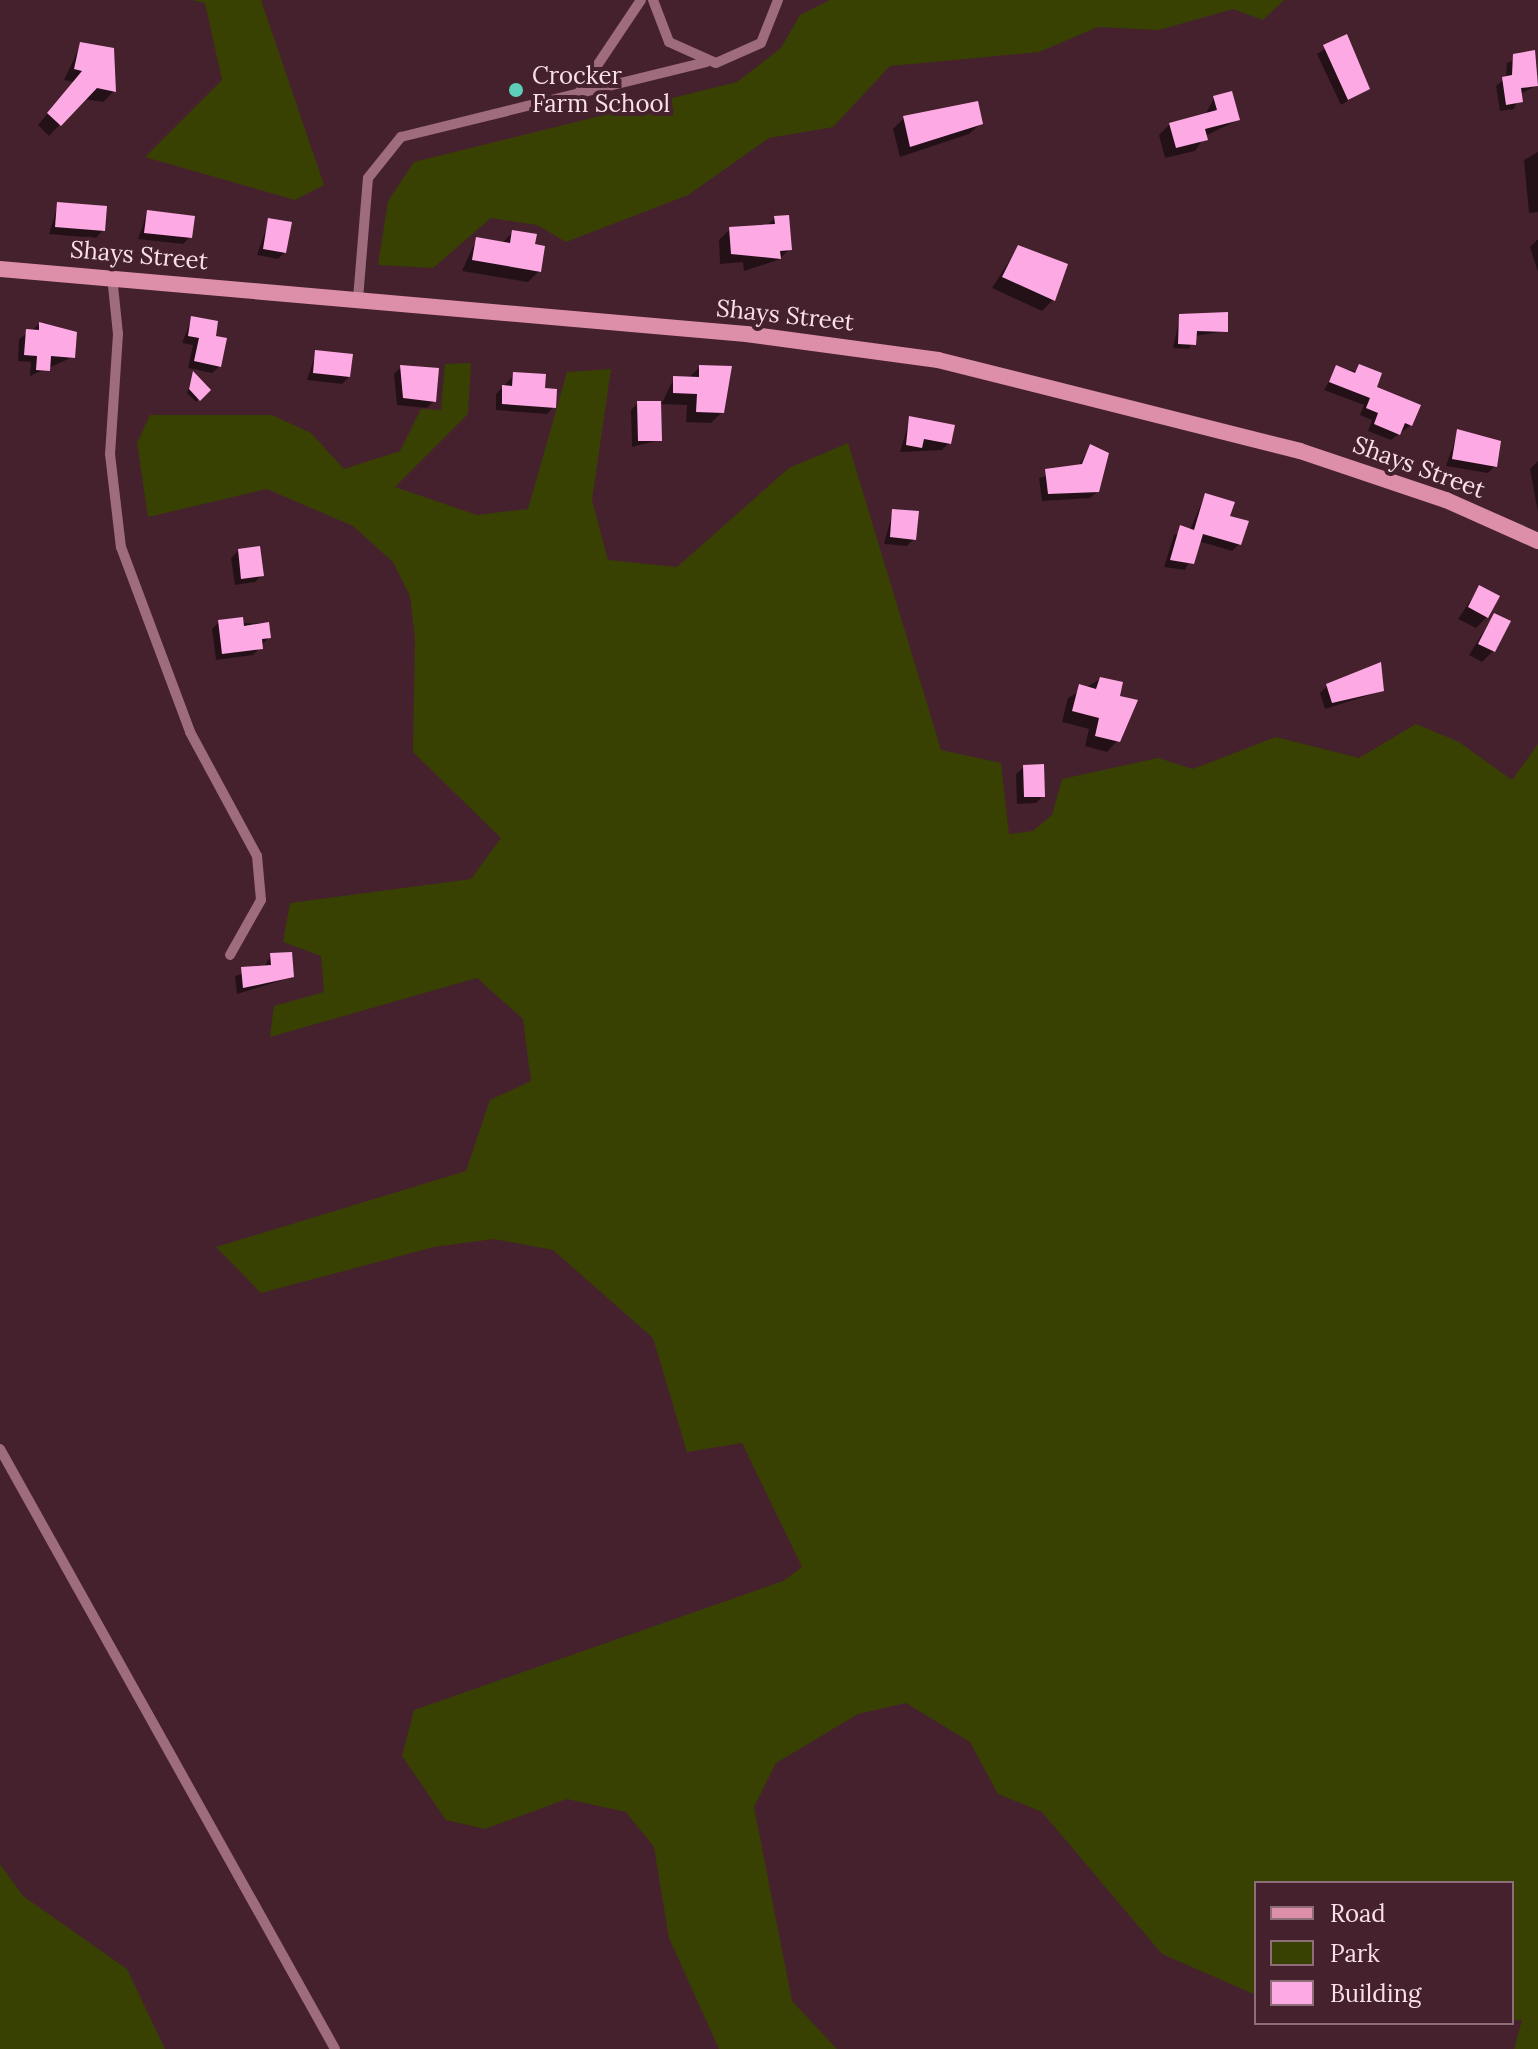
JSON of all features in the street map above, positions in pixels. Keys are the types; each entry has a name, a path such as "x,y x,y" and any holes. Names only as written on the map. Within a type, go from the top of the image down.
{"main road":[{"name":"Shays Street","path":"0,269 112,276 746,334 972,366 1338,462 1538,541"}],"lane":[{"path":"578,94 641,0"},
{"path":"653,0 669,42 706,62"},
{"path":"358,299 366,188 389,146 439,124 578,94 754,50 772,26 778,0"},
{"path":"112,276 118,334 110,454 121,547 190,732 257,856 261,900 230,955"},
{"path":"0,1449 335,2049"}],"green space":[{"path":"191,0 261,0 324,185 295,200 145,157 222,80 205,3"},
{"path":"830,0 1284,0 1263,20 1233,9 1159,30 1098,27 1039,52 890,66 833,127 769,138 688,195 566,242 537,225 491,218 433,268 378,265 388,201 414,162 737,82 781,48 800,15"},
{"path":"471,363 468,414 395,487 477,515 528,509 567,372 611,369 592,500 608,560 677,567 789,468 848,443 941,750 1001,763 1009,834 1033,831 1052,815 1062,779 1158,758 1193,769 1276,737 1359,758 1416,724 1459,742 1512,780 1538,744 1538,2049 1514,2049 1522,2020 1514,2020 1514,1881 1254,1881 1254,1994 1162,1954 1042,1812 998,1794 970,1742 906,1703 858,1714 776,1763 754,1807 792,2001 837,2049 719,2049 669,1938 654,1847 626,1812 567,1799 485,1829 446,1820 402,1756 414,1710 783,1581 802,1567 742,1443 687,1452 653,1338 553,1250 494,1239 434,1247 261,1293 216,1247 466,1171 490,1100 531,1081 523,1019 477,978 270,1037 274,1006 324,992 321,956 283,942 290,903 471,879 501,838 413,752 415,638 410,596 393,562 353,526 267,489 148,517 137,443 150,415 272,415 311,433 344,469 400,451 421,409 441,410 445,364"},
{"path":"0,1864 23,1896 127,1969 165,2049 0,2049"}],"building":[{"path":"1347,34 1370,89 1348,100 1323,45"},
{"path":"80,42 114,48 116,92 97,88 61,126 47,113 82,71 74,69"},
{"path":"1535,50 1538,86 1521,88 1523,102 1506,105 1502,77 1512,75 1513,54"},
{"path":"1232,91 1240,120 1205,129 1208,140 1176,148 1169,123 1217,110 1213,96"},
{"path":"978,101 983,124 910,147 903,116"},
{"path":"57,202 107,206 105,231 55,227"},
{"path":"147,210 195,216 192,238 144,233"},
{"path":"789,215 792,250 780,251 781,259 731,254 729,227 775,224 774,216"},
{"path":"268,218 292,222 286,253 263,249"},
{"path":"512,230 537,234 535,244 545,246 541,272 472,260 476,237 510,243"},
{"path":"1018,245 1068,264 1055,301 1002,277"},
{"path":"1228,312 1228,332 1197,331 1196,345 1178,344 1179,314"},
{"path":"191,316 218,321 216,336 227,338 221,367 194,361 199,338 188,336"},
{"path":"39,322 77,332 75,358 51,356 50,371 36,370 37,356 24,355 26,329 39,330"},
{"path":"315,350 353,354 350,377 313,373"},
{"path":"1359,364 1382,373 1377,387 1421,405 1412,426 1405,423 1400,435 1374,424 1378,413 1366,408 1370,398 1329,382 1336,365 1355,373"},
{"path":"400,365 439,368 436,402 403,398"},
{"path":"699,365 732,366 724,413 696,412 697,394 673,393 673,376 699,377"},
{"path":"193,371 211,390 200,401 189,389"},
{"path":"513,372 546,374 545,388 557,389 556,408 502,404 502,385 512,386"},
{"path":"637,401 661,401 662,441 638,441"},
{"path":"909,416 955,425 951,444 924,439 922,448 906,445"},
{"path":"1457,429 1501,441 1497,467 1452,459"},
{"path":"1090,444 1109,453 1099,492 1048,494 1045,469 1082,464"},
{"path":"1205,493 1235,502 1230,516 1249,521 1241,545 1203,534 1194,564 1170,560 1180,525 1194,530"},
{"path":"892,509 919,511 916,540 890,537"},
{"path":"260,546 264,576 241,579 238,549"},
{"path":"1479,585 1500,596 1488,618 1468,607"},
{"path":"1494,613 1511,621 1495,652 1478,644"},
{"path":"243,617 244,626 269,622 271,638 262,639 263,649 222,654 218,620"},
{"path":"1381,662 1384,691 1332,703 1326,684"},
{"path":"1100,677 1123,682 1120,696 1138,700 1120,742 1095,736 1099,718 1072,711 1079,684 1096,689"},
{"path":"1044,764 1045,797 1024,797 1023,765"},
{"path":"292,952 294,977 243,988 241,967 271,965 270,953"}],"place":[{"name":"Crocker Farm School","path":"516,90"}]}
